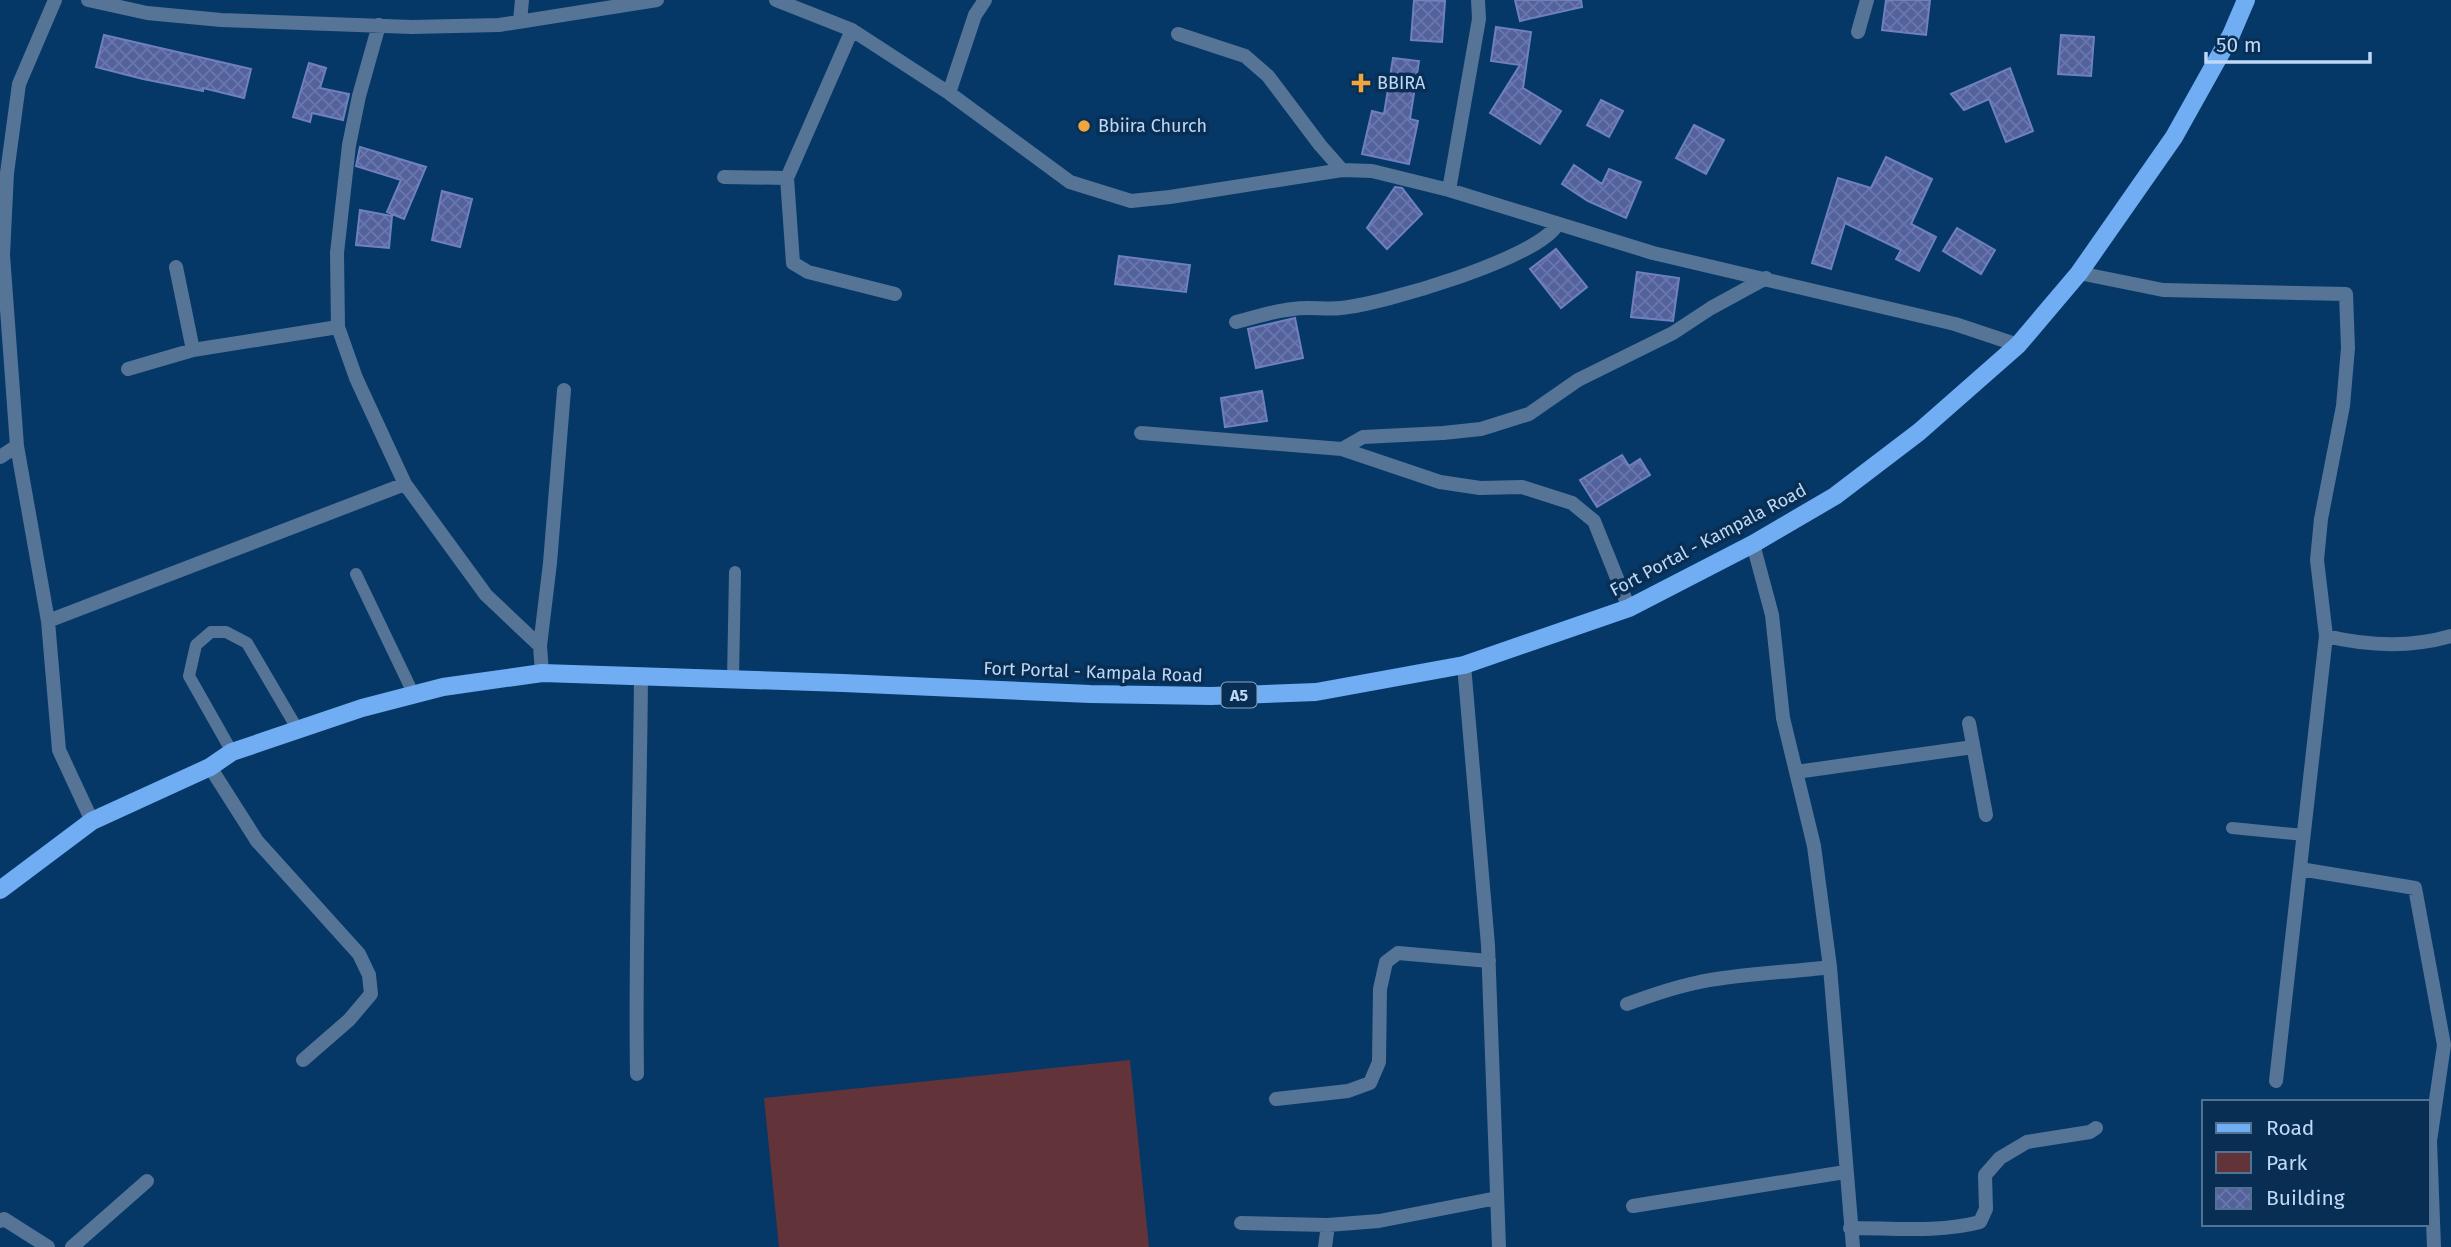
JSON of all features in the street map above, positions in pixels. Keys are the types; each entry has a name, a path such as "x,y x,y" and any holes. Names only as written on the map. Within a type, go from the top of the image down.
{"main road":[{"name":"Fort Portal - Kampala Road","path":"0,890 92,821 209,766 232,752 362,708 443,687 542,673 1090,694 1211,696 1316,692 1464,665 1629,608 1754,544 1835,496 1919,432 2018,345 2080,273 2174,137 2231,35 2246,0"}],"street":[{"path":"55,0 19,83 7,173 3,255 17,446 48,621 59,750 92,821"},
{"path":"88,0 147,13 221,20 412,27 499,24 657,0"},
{"path":"520,21 522,0"},
{"path":"776,0 852,30 949,93 1070,182 1131,201 1342,170 1372,172 1449,190 1653,253 1955,324 2018,345"},
{"path":"949,93 975,15 985,0"},
{"path":"1449,190 1479,19 1478,0"},
{"path":"1858,32 1867,0"},
{"path":"379,25 359,96 349,145 337,253 338,327 356,378 405,484 486,595 540,646"},
{"path":"852,30 787,178 793,263 808,272 895,294"},
{"path":"1178,34 1245,56 1268,76 1342,170"},
{"path":"0,112 15,106"},
{"path":"724,177 787,178"},
{"path":"1236,322 1294,308 1342,308 1420,289 1513,257 1553,232 1557,225"},
{"path":"177,267 193,350"},
{"path":"2080,273 2163,290 2346,294 2348,348 2343,406 2321,519 2317,560 2326,636 2276,1081"},
{"path":"1342,449 1363,437 1481,429 1529,414 1578,380 1673,332 1766,278"},
{"path":"128,369 193,350 338,327"},
{"path":"542,673 540,646 550,563 564,390"},
{"path":"1141,433 1342,449 1440,482 1480,488 1522,487 1572,503 1594,521 1629,608"},
{"path":"0,457 17,446"},
{"path":"48,621 405,484"},
{"path":"1754,544 1772,615 1783,719 1814,846 1830,967 1853,1247"},
{"path":"2326,636 2382,646 2451,636"},
{"path":"1464,665 1489,961 1499,1247"},
{"path":"637,1074 635,963 639,901 641,676"},
{"path":"1969,723 1986,815"},
{"path":"1796,772 1973,747"},
{"path":"209,766 257,842 359,954 369,975 371,994 349,1020 303,1060"},
{"path":"2300,870 2415,888 2444,1045 2430,1136"},
{"path":"1276,1099 1348,1091 1370,1083 1379,1062 1380,989 1386,962 1398,953 1489,961"},
{"path":"1627,1004 1661,992 1730,976 1830,967"},
{"path":"1850,1228 1931,1228 1980,1222 1986,1209 1985,1175 2000,1157 2027,1142 2090,1132 2096,1128"},
{"path":"2430,1163 2434,1247"},
{"path":"1633,1206 1845,1172"},
{"path":"72,1247 147,1181"},
{"path":"1241,1223 1328,1225 1379,1221 1497,1198"},
{"path":"0,1222 4,1219 48,1247"},
{"path":"1325,1247 1328,1225"}],"lane":[{"path":"733,679 735,572"},
{"path":"356,574 414,695"},
{"path":"232,752 189,676 196,645 211,632 226,632 247,643 298,730"},
{"path":"2232,828 2304,835"}],"green space":[{"path":"1130,1060 1149,1247 779,1247 764,1098"}],"building":[{"path":"1414,0 1445,1 1442,42 1411,40"},
{"path":"1515,0 1581,0 1582,7 1520,21"},
{"path":"1886,0 1930,0 1926,35 1882,30"},
{"path":"1496,27 1531,32 1523,88 1561,111 1540,144 1490,113 1520,65 1491,61"},
{"path":"104,35 251,69 244,98 203,88 203,91 143,79 96,67"},
{"path":"2061,35 2094,37 2091,76 2058,74"},
{"path":"1393,58 1419,61 1410,119 1418,121 1409,164 1362,154 1372,111 1384,114"},
{"path":"309,63 326,68 320,88 349,94 343,120 312,113 310,122 293,117"},
{"path":"2010,68 2033,131 2006,142 1989,99 1964,110 1951,94"},
{"path":"1601,100 1623,111 1609,137 1587,125"},
{"path":"1694,125 1724,140 1706,174 1676,158"},
{"path":"360,147 426,167 404,219 387,212 401,180 356,166"},
{"path":"1886,157 1932,179 1911,224 1936,237 1919,271 1896,259 1901,250 1845,223 1831,269 1812,263 1838,178 1871,188"},
{"path":"1574,165 1602,184 1609,169 1641,182 1626,218 1588,201 1562,184"},
{"path":"1395,187 1402,188 1422,214 1387,249 1367,228"},
{"path":"442,191 472,199 460,247 432,240"},
{"path":"360,210 392,216 389,248 356,245"},
{"path":"1957,228 1995,250 1981,274 1943,251"},
{"path":"1556,249 1587,287 1561,308 1530,269"},
{"path":"1119,256 1190,265 1186,292 1115,284"},
{"path":"1637,272 1679,278 1673,321 1631,317"},
{"path":"1295,318 1303,358 1256,368 1248,329"},
{"path":"1262,391 1267,421 1225,427 1221,398"},
{"path":"1622,455 1629,466 1640,459 1650,475 1597,507 1580,480"}],"place":[{"name":"BBIRA","path":"1361,83"},
{"name":"Bbiira Church","path":"1084,126"}]}
